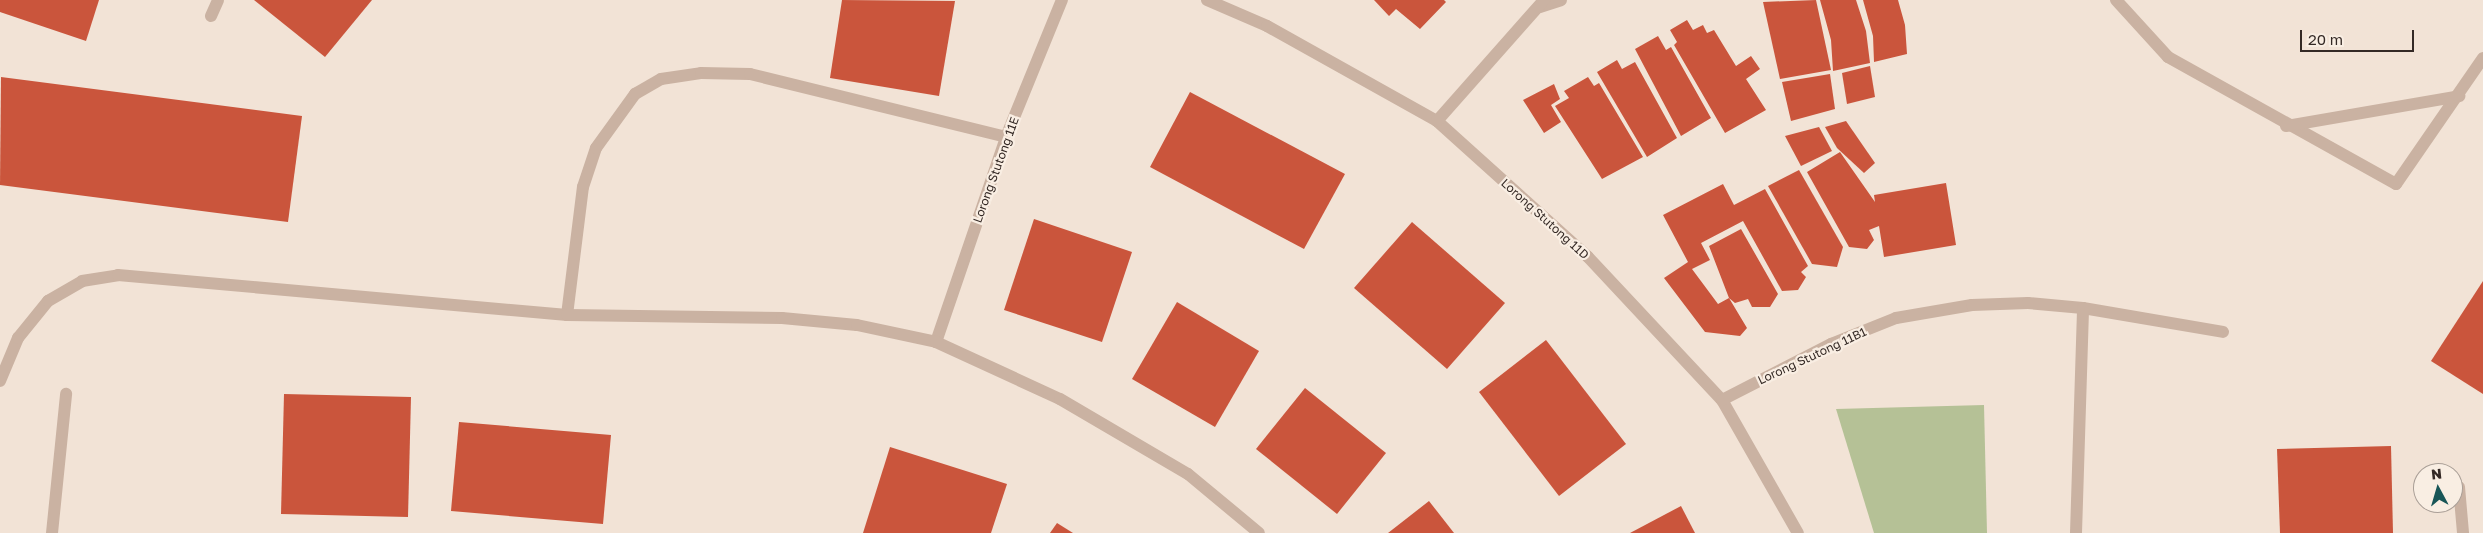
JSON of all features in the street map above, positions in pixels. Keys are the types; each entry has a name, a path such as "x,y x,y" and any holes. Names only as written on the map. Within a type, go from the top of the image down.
{"street":[{"path":"210,16 218,0"},
{"name":"Lorong Stutong 11E","path":"936,342 1006,137 1062,0"},
{"name":"Lorong Stutong 11D","path":"1207,0 1267,26 1437,121 1588,257 1722,400 1798,533"},
{"path":"1437,121 1542,3 1561,0"},
{"path":"2116,0 2168,57 2286,126 2396,184 2459,96 2483,58"},
{"path":"567,315 583,187 596,148 635,94 661,80 700,74 750,74 1006,137"},
{"path":"2286,126 2459,96"},
{"path":"0,381 18,338 48,301 82,281 118,274 567,315 782,318 857,325 936,342 1060,400 1188,474 1259,533"},
{"name":"Lorong Stutong 11B1","path":"1722,400 1831,344 1896,318 1972,306 2028,303 2083,308 2224,332"},
{"path":"2076,533 2083,308"},
{"path":"52,533 66,394"},
{"path":"2462,513 2463,533"}],"green space":[{"path":"1984,405 1987,533 1874,533 1836,409"}],"building":[{"path":"0,0 99,0 86,41 0,12"},
{"path":"254,0 372,0 325,57"},
{"path":"842,0 955,1 939,96 830,78"},
{"path":"1374,0 1444,0 1446,2 1420,29 1396,9 1389,16"},
{"path":"1816,0 1831,70 1780,79 1763,2"},
{"path":"1820,0 1856,0 1866,31 1870,63 1833,71 1831,40"},
{"path":"1863,0 1898,0 1905,25 1907,54 1874,62 1873,36"},
{"path":"1687,20 1693,30 1703,25 1707,33 1714,30 1736,66 1751,56 1760,69 1746,79 1766,110 1725,133 1674,45 1677,42 1670,30"},
{"path":"1658,36 1666,50 1671,47 1711,118 1681,136 1635,49"},
{"path":"1617,60 1622,69 1635,62 1677,138 1647,157 1597,72"},
{"path":"1870,66 1875,97 1847,104 1842,73"},
{"path":"1830,74 1835,109 1791,121 1782,82"},
{"path":"1,77 302,116 288,222 0,185"},
{"path":"1588,77 1594,86 1599,83 1643,157 1602,179 1555,106 1569,98 1564,91"},
{"path":"1554,84 1560,99 1551,105 1561,122 1544,133 1523,100"},
{"path":"1190,92 1345,174 1304,249 1150,167"},
{"path":"1846,121 1875,163 1864,173 1837,148 1825,127"},
{"path":"1819,127 1832,151 1801,166 1785,136"},
{"path":"1840,152 1875,202 1874,195 1946,183 1956,245 1884,257 1879,226 1869,230 1874,240 1867,249 1849,247 1807,172"},
{"path":"1799,170 1843,247 1837,267 1812,264 1768,186"},
{"path":"1723,184 1734,205 1765,189 1808,266 1801,272 1806,277 1798,290 1782,291 1743,221 1701,243 1710,260 1692,269 1718,304 1729,298 1747,328 1740,336 1705,332 1664,278 1688,262 1663,215"},
{"path":"1034,219 1132,252 1102,342 1004,310"},
{"path":"1412,222 1505,303 1447,369 1354,288"},
{"path":"1741,229 1778,294 1770,307 1752,307 1748,299 1735,303 1729,298 1709,246"},
{"path":"2483,281 2483,394 2431,361"},
{"path":"1177,302 1259,351 1215,427 1132,379"},
{"path":"1546,340 1626,444 1559,496 1479,392"},
{"path":"1305,388 1386,453 1337,514 1256,449"},
{"path":"284,394 411,397 408,517 281,514"},
{"path":"459,422 611,435 603,524 451,511"},
{"path":"2391,446 2393,533 2280,533 2277,449"},
{"path":"890,447 1007,484 991,533 863,533"},
{"path":"1429,501 1454,533 1388,533"},
{"path":"1681,506 1695,533 1630,533"},
{"path":"1057,523 1073,533 1050,533"}]}
